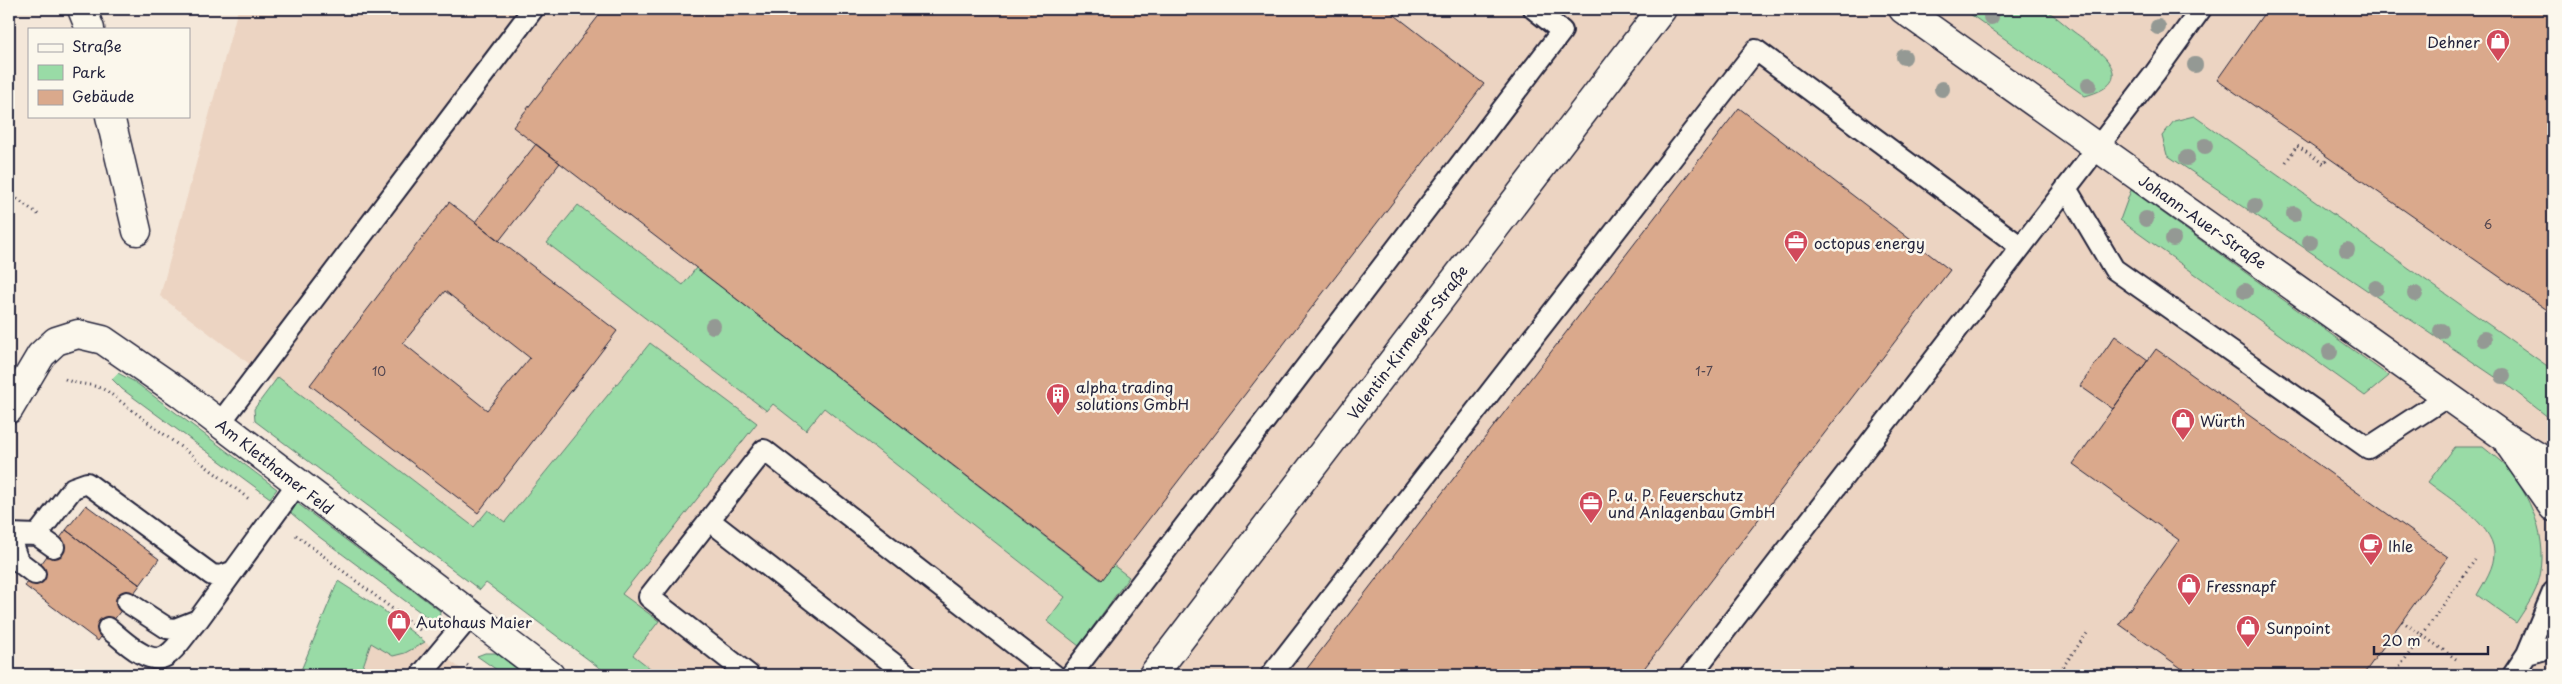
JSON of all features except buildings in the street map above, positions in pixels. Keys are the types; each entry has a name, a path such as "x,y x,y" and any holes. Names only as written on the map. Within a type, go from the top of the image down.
{"street":[{"path":"82,9 90,28"},
{"name":"Valentin-Kirmeyer-Straße","path":"1152,675 1662,9"},
{"name":"Johann-Auer-Straße","path":"1903,9 2502,435 2553,466"},
{"path":"110,118 137,231"},
{"name":"Am Kletthamer Feld","path":"9,409 41,356 56,341 78,334 103,340 136,361 220,423 297,484 550,675"},
{"name":"Johann-Auer-Straße","path":"2502,435 2553,507"}],"lane":[{"path":"220,423 533,9"},
{"path":"1071,675 1562,30 1534,9"},
{"path":"1691,675 2155,73 2201,9"},
{"path":"1271,675 1756,50 2020,247"},
{"path":"2066,188 2114,269 2368,448 2448,396"},
{"path":"749,675 649,597 764,450 1054,675"},
{"path":"37,535 73,488 87,483 212,575 221,576 234,572"},
{"path":"108,628 149,657 160,658 167,655 198,620 297,484"},
{"path":"709,520 908,675"},
{"path":"34,574 18,561 9,535 37,535 54,547"},
{"path":"2528,654 2553,592"},
{"path":"127,602 167,628 175,629 198,620"},
{"path":"421,675 471,615"},
{"path":"2513,675 2528,654 2553,632"},
{"path":"2528,654 2553,648"}],"path":[{"path":"2286,162 2297,146 2324,164 2328,157"},
{"path":"9,193 39,215"},
{"path":"2394,675 2476,560"},
{"path":"2402,621 2456,658"},
{"path":"2057,675 2088,632"},
{"path":"2134,675 2139,668"}],"shaded area":[{"path":"238,9 2553,9 2553,675 659,675 160,296"},
{"name":"Autohaus Maier","path":"383,610 425,642 469,675 360,675"}],"green space":[{"path":"1963,9 2043,9 2095,48 2104,57 2111,66 2113,74 2111,82 2102,90 2085,96"},
{"path":"2194,116 2553,370 2553,421 2507,385 2167,155 2162,136 2174,121"},
{"path":"2131,190 2389,376 2365,396 2120,220"},
{"path":"578,205 683,285 696,268 1101,580 1113,565 1129,577 1079,646 1047,621 1065,597 824,408 806,430 773,404 767,411 547,243"},
{"path":"650,343 757,423 622,594 659,621 633,655 659,675 609,675 486,583 480,590 255,421 254,409 278,377 474,527 488,510 505,522"},
{"path":"118,373 135,382 277,489 270,498 122,389 112,379"},
{"path":"2455,447 2483,447 2506,467 2526,496 2533,511 2541,542 2540,574 2536,589 2516,623 2477,595 2493,563 2494,557 2491,541 2486,531 2468,512 2428,482"},
{"path":"297,503 440,611 439,626 318,536 291,513"},
{"path":"338,581 383,610 425,642 405,653 393,656 371,643 360,675 299,675"},
{"path":"485,653 496,653 526,675 504,675 477,656"}],"place":[{"name":"Dehner","path":"2498,62"},
{"name":"octopus energy","path":"1796,263"},
{"name":"alpha trading solutions GmbH","path":"1058,416"},
{"name":"Würth","path":"2183,441"},
{"name":"P. u. P. Feuerschutz und Anlagenbau GmbH","path":"1591,524"},
{"name":"Ihle","path":"2371,566"},
{"name":"Fressnapf","path":"2189,606"},
{"name":"Autohaus Maier","path":"399,642"},
{"name":"Sunpoint","path":"2248,648"}]}
